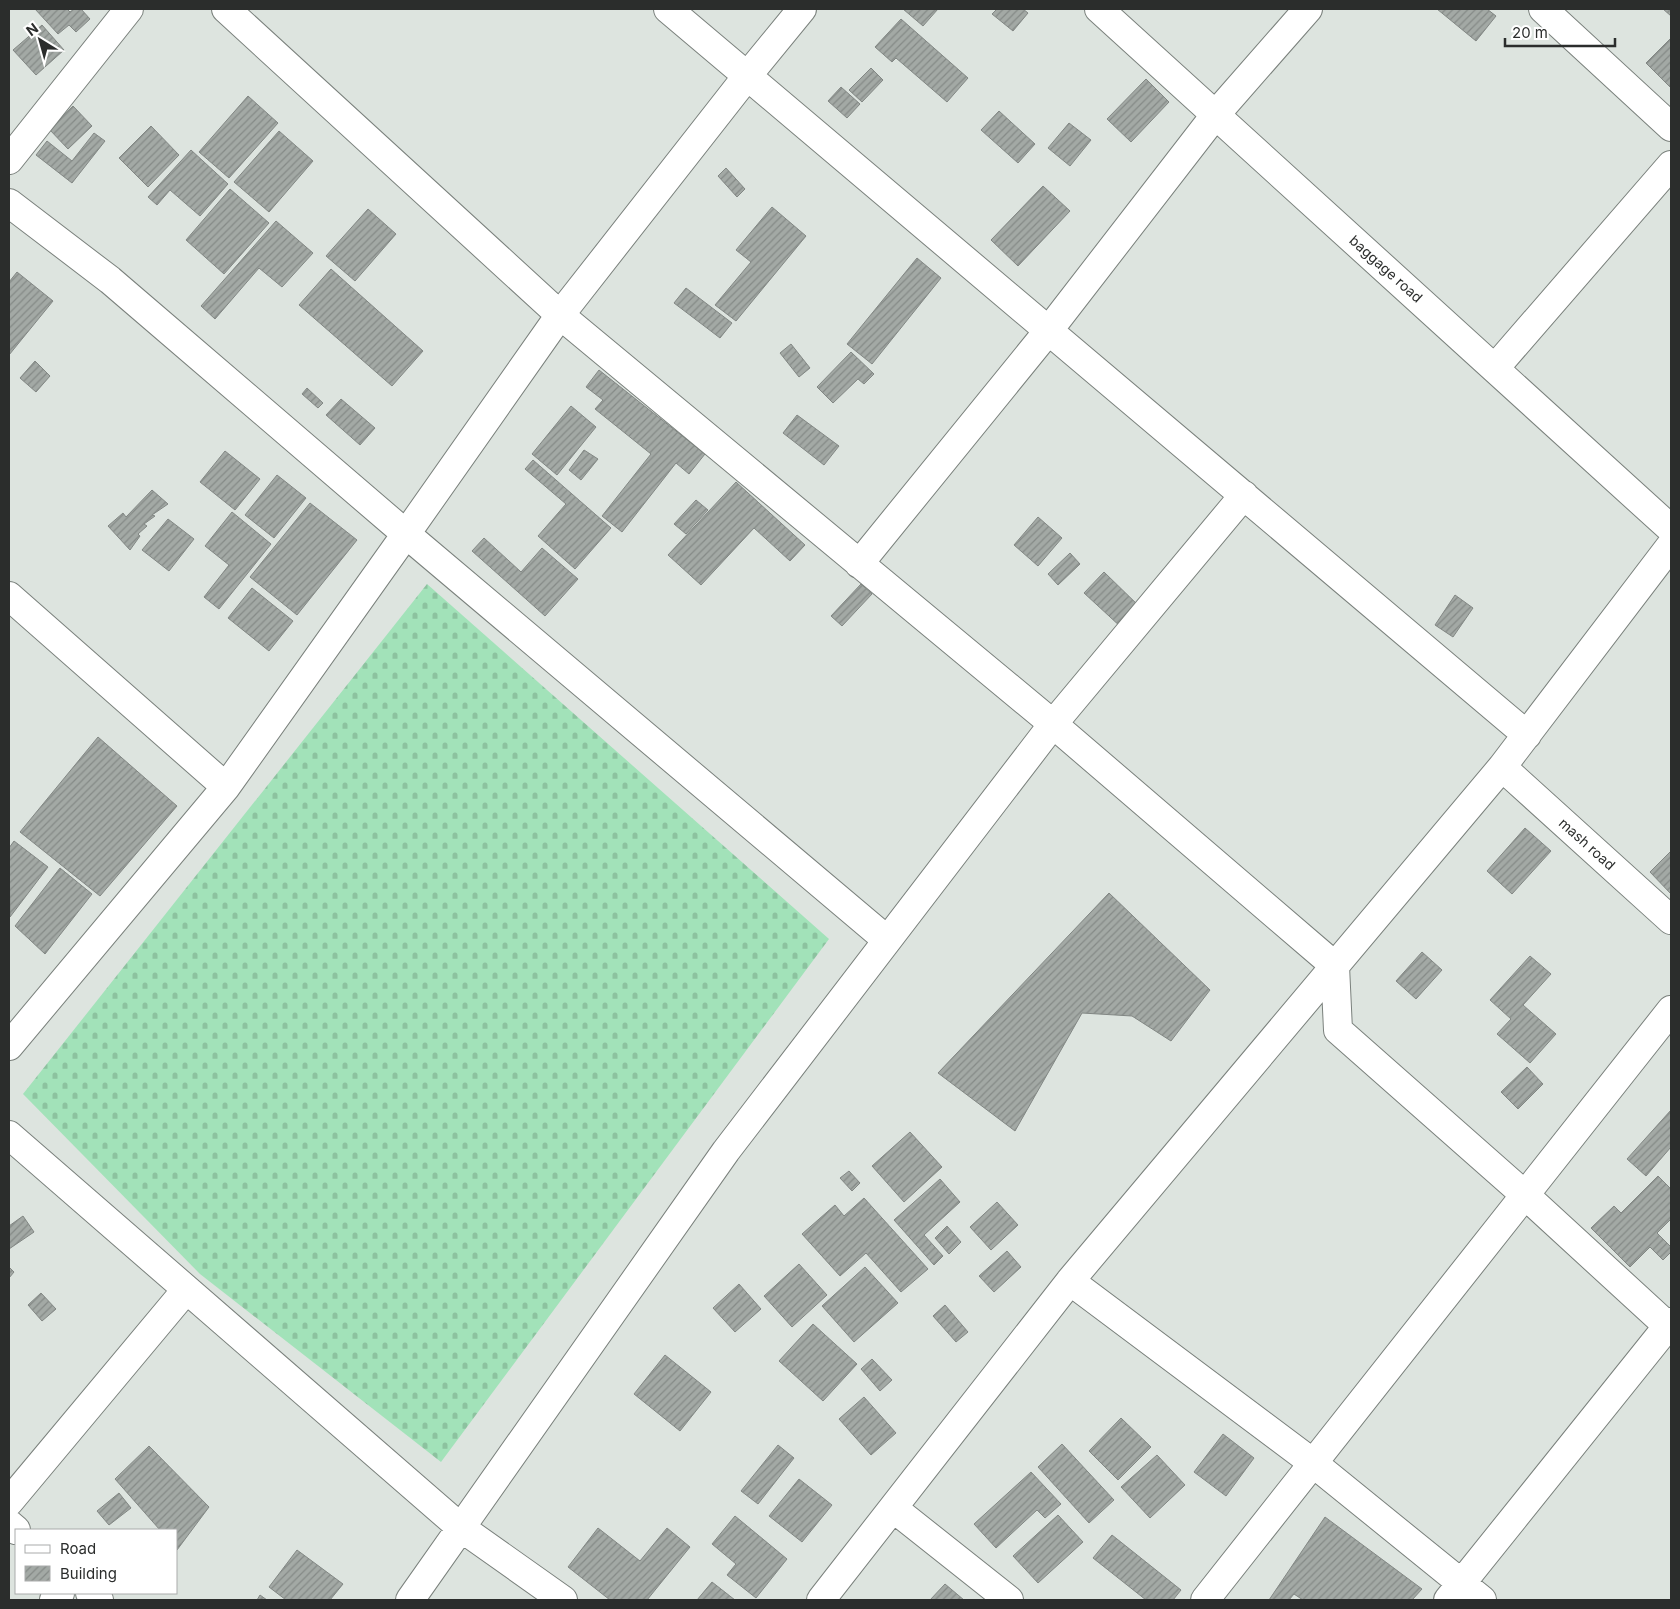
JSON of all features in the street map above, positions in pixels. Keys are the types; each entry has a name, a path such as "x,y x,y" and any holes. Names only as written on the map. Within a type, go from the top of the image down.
{"street":[{"path":"9,160 129,9"},
{"path":"226,9 560,315 1052,724 1335,966 1338,1030 1525,1194 1670,1326 1454,1592"},
{"path":"668,9 1527,735"},
{"path":"9,1046 226,787 560,315 802,9"},
{"name":"baggage road","path":"1099,9 1671,529"},
{"path":"859,564 1049,330 1216,114 1308,9"},
{"path":"1543,9 1671,127"},
{"path":"1495,368 1671,165"},
{"path":"9,203 110,280 406,534 887,940"},
{"path":"410,1600 726,1151 1052,724 1244,495"},
{"path":"821,1600 1070,1281 1502,767 1671,545"},
{"path":"9,596 226,787"},
{"name":"mash road","path":"1502,767 1671,920"},
{"path":"1205,1600 1671,1010"},
{"path":"9,1135 460,1527 562,1600"},
{"path":"1070,1281 1313,1463 1454,1592 1482,1600"},
{"path":"9,1502 186,1290"},
{"path":"894,1508 1009,1600"}],"green space":[{"path":"427,584 829,939 441,1462 200,1274 23,1094"}],"building":[{"path":"35,9 67,9 70,12 74,9 81,9 90,19 76,32 69,25 58,34"},
{"path":"903,9 938,9 923,26"},
{"path":"997,9 1023,9 1028,13 1013,31 992,14"},
{"path":"1437,9 1487,9 1496,16 1476,41"},
{"path":"1663,9 1671,9 1671,16"},
{"path":"901,19 968,78 947,102 896,58 892,62 875,47"},
{"path":"42,25 64,50 36,75 13,50"},
{"path":"1671,38 1671,88 1646,63"},
{"path":"871,68 883,80 862,102 849,90"},
{"path":"1146,79 1169,102 1131,142 1107,119"},
{"path":"841,87 860,104 847,118 828,101"},
{"path":"248,96 278,123 229,178 199,152"},
{"path":"73,106 92,126 68,149 49,129"},
{"path":"999,111 1035,144 1018,163 981,130"},
{"path":"1069,123 1091,140 1070,166 1048,148"},
{"path":"151,126 179,155 148,187 119,158"},
{"path":"279,131 313,161 269,212 234,182"},
{"path":"94,133 105,141 72,183 36,155 47,141 72,161"},
{"path":"191,150 228,184 200,216 170,190 157,205 148,197"},
{"path":"726,168 745,189 737,197 718,176"},
{"path":"1043,186 1070,211 1018,266 991,240"},
{"path":"230,189 269,223 224,274 186,240"},
{"path":"772,207 806,236 736,321 715,305 751,262 736,250"},
{"path":"368,209 396,234 355,281 326,256"},
{"path":"276,221 313,253 282,287 259,268 215,319 201,306"},
{"path":"917,258 941,278 872,364 847,344"},
{"path":"331,269 423,351 392,386 299,305"},
{"path":"17,272 53,301 9,355 9,282"},
{"path":"686,288 732,323 720,338 674,303"},
{"path":"791,344 810,368 799,377 780,353"},
{"path":"851,352 874,374 864,384 858,379 833,403 817,387"},
{"path":"35,361 50,376 36,392 20,378"},
{"path":"599,370 705,454 689,474 676,463 622,532 602,516 651,454 595,409 603,400 586,387"},
{"path":"307,388 323,403 318,408 302,394"},
{"path":"341,399 375,428 360,445 326,415"},
{"path":"571,406 596,427 557,475 532,454"},
{"path":"797,415 839,446 824,465 783,433"},
{"path":"584,450 598,459 581,480 569,470"},
{"path":"225,451 260,479 235,510 200,482"},
{"path":"533,460 611,528 575,569 538,536 566,504 525,469"},
{"path":"277,475 306,498 274,538 245,515"},
{"path":"736,482 805,545 790,561 754,528 701,585 668,555"},
{"path":"152,490 168,504 152,515 155,516 144,524 147,526 138,534 140,536 130,550 108,526 123,513 126,517"},
{"path":"696,500 708,510 686,534 674,524"},
{"path":"310,503 357,540 297,615 250,577"},
{"path":"232,512 271,544 219,609 204,597 229,565 205,546"},
{"path":"1038,517 1062,538 1038,566 1014,545"},
{"path":"168,519 194,539 169,571 142,550"},
{"path":"484,538 521,572 542,548 578,579 545,616 472,551"},
{"path":"1070,553 1080,564 1058,585 1048,574"},
{"path":"1104,572 1141,608 1122,628 1084,593"},
{"path":"861,584 872,594 842,626 831,616"},
{"path":"252,588 293,621 269,651 228,618"},
{"path":"1455,595 1473,608 1453,637 1435,625"},
{"path":"98,737 177,806 100,896 20,832"},
{"path":"1525,828 1551,851 1512,894 1487,871"},
{"path":"14,841 48,867 10,917 9,848"},
{"path":"1671,851 1671,894 1650,872"},
{"path":"60,868 92,894 45,954 15,926"},
{"path":"1109,893 1210,990 1171,1041 1132,1016 1082,1013 1015,1131 938,1073"},
{"path":"1422,952 1442,970 1416,999 1396,981"},
{"path":"1530,956 1551,974 1523,1005 1556,1034 1530,1063 1497,1034 1511,1019 1490,1000"},
{"path":"1527,1067 1543,1084 1518,1109 1501,1092"},
{"path":"1671,1110 1671,1147 1646,1176 1627,1159"},
{"path":"910,1132 942,1167 904,1202 872,1166"},
{"path":"849,1171 860,1183 852,1191 840,1178"},
{"path":"1658,1176 1671,1189 1671,1219 1657,1233 1671,1247 1671,1252 1663,1260 1650,1247 1630,1267 1591,1228 1614,1206 1621,1213"},
{"path":"940,1179 960,1202 924,1235 943,1256 934,1265 894,1220"},
{"path":"864,1198 928,1269 901,1292 866,1253 840,1276 802,1234 835,1205 844,1216"},
{"path":"997,1202 1018,1225 991,1250 970,1227"},
{"path":"23,1216 34,1232 9,1249 9,1226"},
{"path":"947,1226 961,1242 949,1254 935,1238"},
{"path":"1007,1251 1021,1267 994,1292 979,1276"},
{"path":"799,1264 827,1295 792,1327 764,1296"},
{"path":"9,1267 14,1272 9,1278"},
{"path":"865,1267 898,1303 854,1342 822,1306"},
{"path":"739,1284 761,1309 735,1332 713,1308"},
{"path":"41,1293 56,1309 42,1321 28,1305"},
{"path":"945,1305 968,1332 956,1342 933,1316"},
{"path":"813,1324 857,1364 823,1401 779,1361"},
{"path":"665,1355 711,1392 680,1431 634,1394"},
{"path":"872,1359 892,1380 880,1391 861,1369"},
{"path":"864,1397 896,1433 871,1455 839,1419"},
{"path":"1121,1418 1151,1447 1118,1480 1089,1451"},
{"path":"1223,1434 1254,1458 1226,1496 1194,1472"},
{"path":"1062,1444 1114,1500 1089,1523 1038,1467"},
{"path":"778,1445 794,1458 758,1504 741,1491"},
{"path":"149,1446 209,1507 178,1549 178,1529 159,1529 115,1479"},
{"path":"1157,1455 1185,1485 1150,1518 1121,1487"},
{"path":"1031,1472 1061,1504 1045,1518 1037,1510 996,1548 974,1524"},
{"path":"799,1479 832,1505 802,1542 769,1516"},
{"path":"119,1493 131,1508 109,1525 97,1511"},
{"path":"1058,1515 1083,1542 1038,1583 1013,1556"},
{"path":"735,1516 787,1559 756,1598 727,1575 736,1564 712,1544"},
{"path":"1325,1517 1422,1589 1412,1600 1303,1600 1294,1594 1289,1600 1269,1600"},
{"path":"598,1528 640,1561 667,1528 690,1547 647,1600 610,1600 568,1567"},
{"path":"1112,1535 1181,1590 1173,1600 1146,1600 1093,1558"},
{"path":"297,1550 343,1584 330,1600 286,1600 269,1587"},
{"path":"712,1582 735,1600 697,1600"},
{"path":"945,1584 964,1600 930,1600"},
{"path":"260,1595 267,1600 257,1600"}]}
